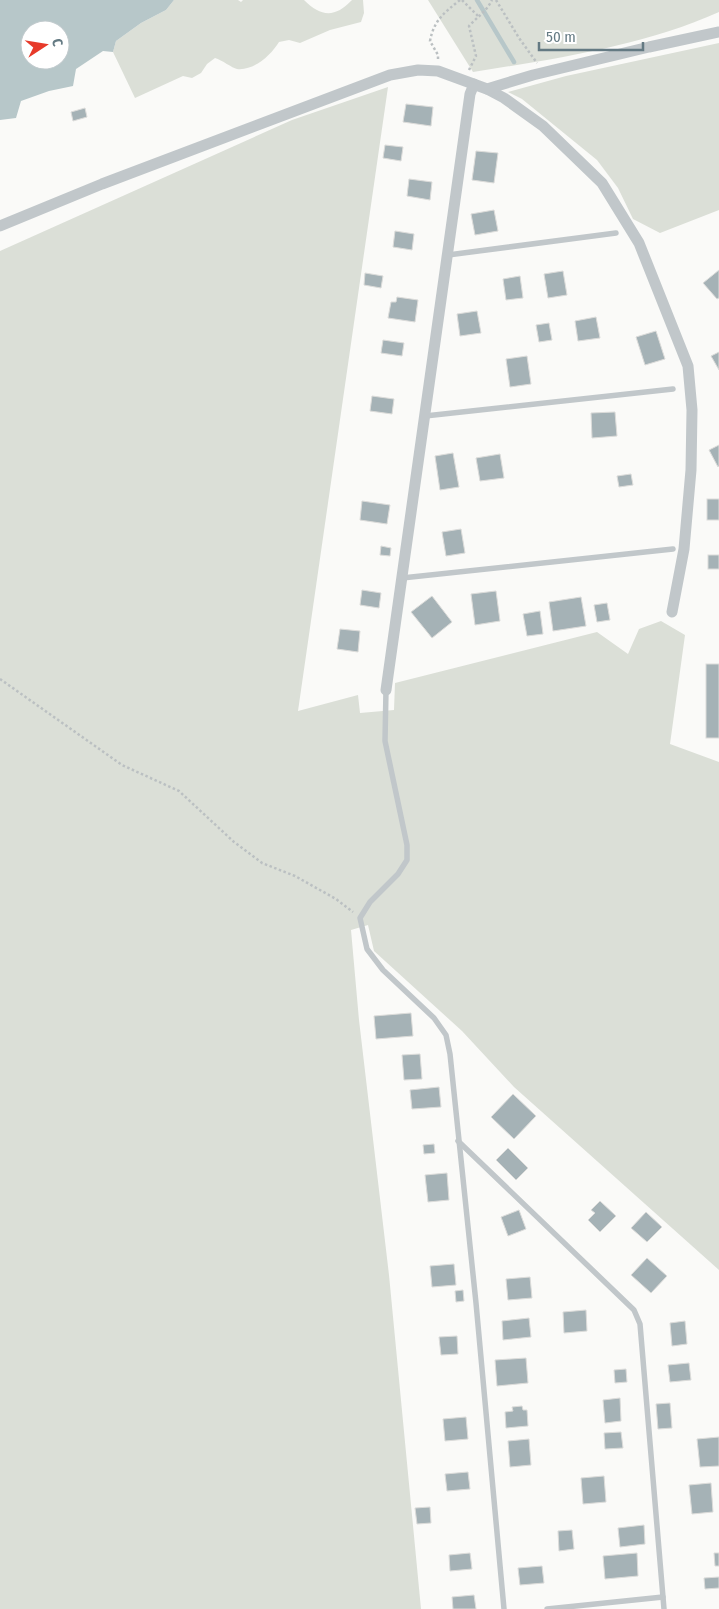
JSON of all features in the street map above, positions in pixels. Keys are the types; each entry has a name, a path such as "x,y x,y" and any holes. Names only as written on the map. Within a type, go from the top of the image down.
{"street":[{"path":"487,89 650,47 719,32"},
{"path":"0,226 102,184 390,75 418,70 438,71 487,89 504,98 543,126 602,183 640,243 688,366 692,410 691,470 684,549 672,612"},
{"path":"386,690 470,94 469,82"}],"lane":[{"path":"448,255 616,233"},
{"path":"425,416 673,389"},
{"path":"402,578 673,549"},
{"path":"386,690 385,741 407,845 407,860 398,874 370,902 360,918 367,948 383,970 434,1018 446,1035 450,1054 477,1313 504,1609"},
{"path":"458,1140 634,1310 640,1324 664,1609"},
{"path":"547,1609 663,1597"}],"path":[{"path":"438,71 438,55 430,41 433,27 446,11 461,0 478,16"},
{"path":"469,82 476,56 470,26 488,8 492,0"},
{"path":"496,0 518,38 536,60 541,74"},
{"path":"0,679 122,765 179,791 234,842 262,863 295,876 328,894 360,918"}],"shaded area":[{"path":"0,0 174,0 166,10 141,23 116,41 113,52 103,51 76,69 73,86 49,91 21,101 16,118 0,120"},
{"path":"174,0 238,0 241,2 243,0 304,0 316,10 328,13 340,10 352,0 363,0 364,13 361,22 330,30 300,43 289,40 279,42 267,57 256,65 237,69 215,58 207,64 201,73 192,78 183,76 135,98 113,52 116,41 141,23 166,10"},
{"path":"428,0 719,0 719,12 660,34 598,50 473,72"},
{"path":"719,43 719,210 660,233 633,219 618,188 597,160 522,99 508,92 566,76"},
{"path":"388,87 298,711 358,695 360,713 394,710 395,683 597,632 628,654 639,629 661,621 685,635 670,744 719,762 719,1270 514,1087 462,1031 374,951 368,925 351,930 359,1020 389,1275 421,1609 0,1609 0,251 292,120"}],"building":[{"path":"406,104 433,107 431,126 403,122"},
{"path":"85,108 87,117 73,121 71,112"},
{"path":"385,145 403,147 401,161 383,158"},
{"path":"476,151 498,153 494,183 472,180"},
{"path":"409,179 432,182 430,200 407,196"},
{"path":"494,210 498,231 475,235 471,214"},
{"path":"395,231 414,234 412,250 393,247"},
{"path":"719,270 719,298 717,299 703,283"},
{"path":"563,271 567,295 548,298 544,274"},
{"path":"365,273 383,276 381,288 364,285"},
{"path":"520,276 523,298 506,300 503,279"},
{"path":"397,297 418,300 415,322 388,318 391,302 396,302"},
{"path":"477,311 481,333 460,336 457,314"},
{"path":"596,317 600,338 578,341 575,321"},
{"path":"549,323 552,340 539,342 536,325"},
{"path":"656,331 665,359 645,365 636,337"},
{"path":"383,340 404,343 402,356 381,353"},
{"path":"719,352 719,370 711,356"},
{"path":"527,356 531,384 510,387 506,359"},
{"path":"372,396 394,399 392,414 370,411"},
{"path":"615,412 617,436 592,438 591,413"},
{"path":"719,445 719,466 718,467 709,450"},
{"path":"453,453 459,487 440,490 435,456"},
{"path":"500,454 504,478 480,481 476,458"},
{"path":"631,474 633,485 619,487 617,476"},
{"path":"707,499 719,499 719,520 707,520"},
{"path":"362,501 390,505 387,524 360,520"},
{"path":"461,529 465,553 446,556 442,532"},
{"path":"381,546 391,548 390,556 380,555"},
{"path":"708,555 719,555 719,569 708,569"},
{"path":"362,590 381,593 379,608 360,605"},
{"path":"496,591 500,621 475,625 471,594"},
{"path":"432,596 452,622 432,638 411,612"},
{"path":"581,597 586,626 553,631 549,602"},
{"path":"607,603 610,620 597,622 594,605"},
{"path":"540,611 543,634 527,636 523,614"},
{"path":"340,629 360,631 358,652 337,649"},
{"path":"706,664 719,664 719,738 706,738"},
{"path":"411,1013 413,1036 376,1039 374,1016"},
{"path":"420,1054 422,1079 404,1080 402,1055"},
{"path":"439,1087 441,1107 412,1109 410,1090"},
{"path":"513,1094 536,1116 514,1139 491,1117"},
{"path":"434,1144 435,1153 424,1154 423,1145"},
{"path":"508,1148 528,1168 516,1180 496,1160"},
{"path":"447,1173 449,1200 428,1202 425,1175"},
{"path":"600,1201 616,1216 600,1232 588,1220 595,1213 591,1210"},
{"path":"519,1210 526,1229 508,1236 501,1217"},
{"path":"646,1212 662,1227 647,1242 631,1228"},
{"path":"647,1258 667,1276 651,1293 631,1275"},
{"path":"454,1264 456,1285 432,1287 430,1266"},
{"path":"530,1277 532,1298 508,1300 506,1279"},
{"path":"463,1290 464,1301 456,1302 455,1291"},
{"path":"586,1310 587,1331 564,1333 563,1312"},
{"path":"529,1318 531,1337 503,1340 502,1321"},
{"path":"685,1321 687,1344 672,1346 670,1323"},
{"path":"457,1336 458,1354 441,1355 439,1337"},
{"path":"526,1358 528,1383 497,1386 495,1360"},
{"path":"689,1363 691,1380 670,1382 668,1365"},
{"path":"626,1369 627,1382 615,1383 614,1370"},
{"path":"620,1398 621,1421 605,1423 603,1400"},
{"path":"670,1403 672,1428 658,1429 656,1404"},
{"path":"522,1406 523,1410 527,1410 528,1426 506,1428 505,1412 513,1411 512,1407"},
{"path":"466,1417 468,1439 445,1441 443,1419"},
{"path":"621,1432 623,1448 605,1449 604,1433"},
{"path":"719,1437 719,1466 700,1467 697,1439"},
{"path":"529,1439 531,1465 510,1467 508,1441"},
{"path":"468,1472 470,1489 447,1491 445,1474"},
{"path":"604,1476 606,1502 583,1504 581,1478"},
{"path":"711,1483 713,1512 692,1514 689,1485"},
{"path":"430,1507 431,1523 417,1524 415,1508"},
{"path":"644,1525 645,1544 620,1547 618,1528"},
{"path":"572,1530 574,1549 559,1551 558,1531"},
{"path":"470,1553 472,1569 450,1571 449,1555"},
{"path":"637,1553 638,1576 605,1579 603,1556"},
{"path":"714,1553 719,1553 719,1566 715,1566"},
{"path":"542,1566 544,1583 520,1585 518,1568"},
{"path":"719,1577 719,1588 705,1589 704,1578"},
{"path":"474,1595 476,1609 453,1609 452,1597"}],"waterway":[{"path":"477,0 514,62"}]}
